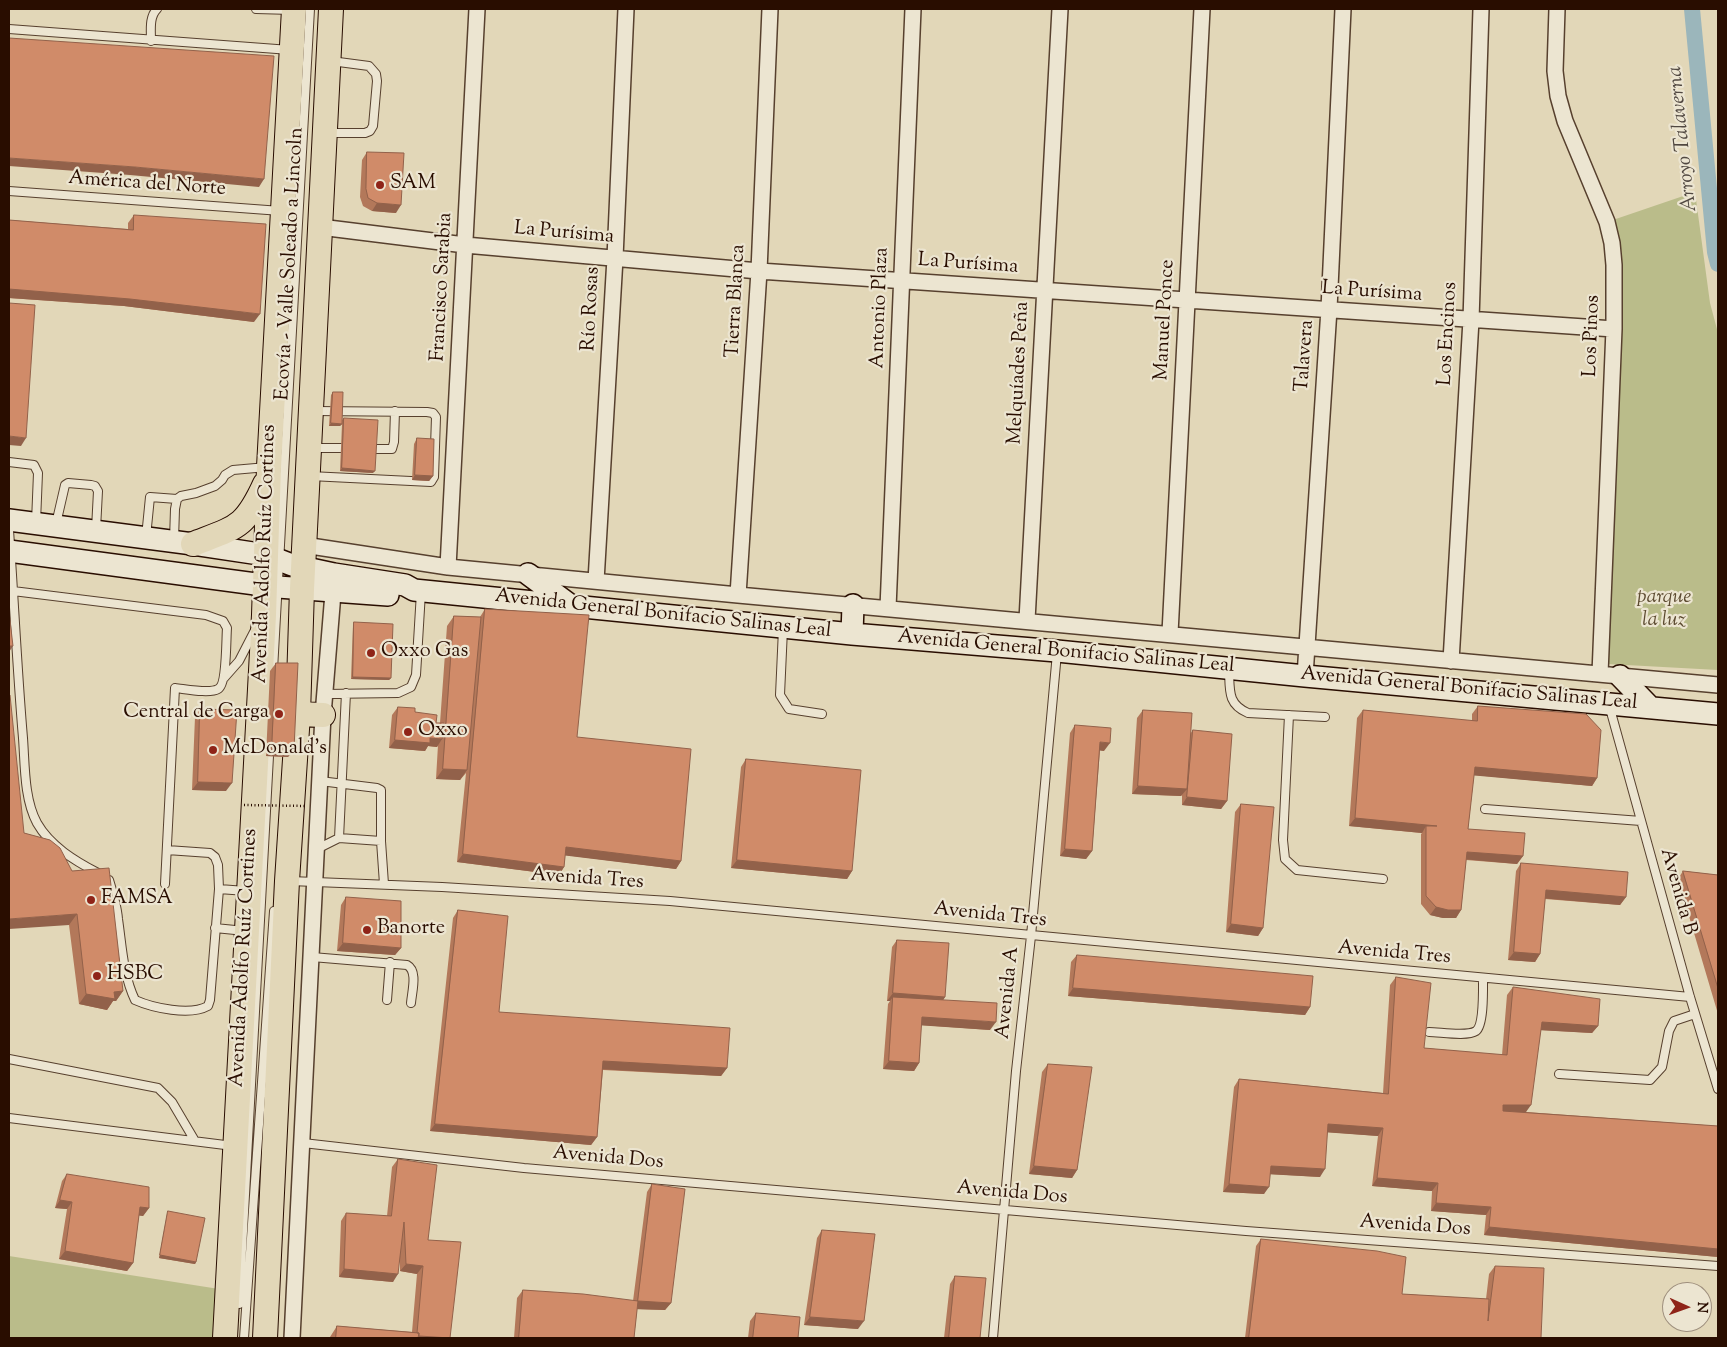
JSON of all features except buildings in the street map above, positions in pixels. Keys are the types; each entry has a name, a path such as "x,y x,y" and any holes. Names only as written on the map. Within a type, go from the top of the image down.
{"main road":[{"name":"Avenida Adolfo Ruíz Cortines","path":"265,1338 287,881 298,714 288,573 269,472 292,50 299,9"},
{"name":"Avenida Adolfo Ruíz Cortines","path":"225,1338 264,615 288,573 308,476 331,9"},
{"path":"184,543 230,530 244,520 254,507 269,472"},
{"path":"298,714 324,704"}],"street":[{"name":"Francisco Sarabia","path":"448,567 476,9"},
{"name":"Río Rosas","path":"596,581 615,258 626,9"},
{"name":"Tierra Blanca","path":"738,595 759,271 770,9"},
{"name":"Antonio Plaza","path":"888,608 913,9"},
{"name":"Melquíades Peña","path":"1027,620 1060,9"},
{"name":"Manuel Ponce","path":"1170,633 1202,9"},
{"name":"Talavera","path":"1305,676 1329,309 1343,9"},
{"name":"Los Encinos","path":"1451,661 1471,320 1481,9"},
{"name":"Los Pinos","path":"1557,9 1555,71 1558,96 1565,121 1602,208 1612,243 1614,265 1610,675"},
{"name":"La Purísima","path":"320,227 465,245 759,271 1614,329"},
{"name":"Avenida General Bonifacio Salinas Leal","path":"9,520 184,543 288,573 333,583 405,585 418,591 852,634 1057,651 1718,714"},
{"name":"Avenida General Bonifacio Salinas Leal","path":"10,551 288,573"},
{"path":"288,573 448,567 1170,633 1451,661 1718,684"},
{"path":"528,574 570,605"},
{"path":"292,1338 324,704 333,583"},
{"path":"852,634 853,605"},
{"path":"1610,675 1650,707"}],"lane":[{"path":"151,41 151,22 153,13 157,9"},
{"path":"256,9 299,9 288,573 273,670"},
{"path":"9,29 292,50"},
{"path":"325,132 365,133 370,131 373,126 377,81 376,74 369,66 328,61"},
{"name":"América del Norte","path":"9,190 283,211"},
{"path":"308,476 431,482 433,480 436,417 433,413 427,412 311,410"},
{"path":"375,450 392,449 396,411"},
{"path":"309,448 341,448"},
{"path":"9,462 34,465 38,473 46,525"},
{"path":"146,538 150,497 177,499 181,496 196,494 215,486 225,475 233,470 269,472"},
{"path":"46,525 64,485 68,483 91,485 95,486 98,491 96,532"},
{"path":"177,499 175,508 184,543"},
{"path":"9,530 21,718 31,809 46,835 61,850 74,861 109,879 118,916 123,958 130,988 135,1000 151,1007 201,1010 208,1006 210,1000 218,865 215,857 210,853 167,850"},
{"path":"13,591 206,615 223,621 227,628 224,678 221,686 217,690 209,691 175,688 165,884"},
{"path":"324,704 346,694 398,692 411,686 416,675 418,591"},
{"path":"224,678 239,661 264,615"},
{"path":"784,627 781,650 780,695 789,709 822,714"},
{"name":"Avenida A","path":"993,1338 1016,1072 1032,936 1057,651"},
{"path":"1229,668 1231,694 1233,702 1238,709 1248,714 1325,717"},
{"path":"339,838 346,694"},
{"name":"Avenida B","path":"1608,703 1690,997 1718,1089"},
{"path":"1289,715 1283,840 1285,859 1297,870 1383,878"},
{"path":"237,1338 269,756"},
{"path":"320,781 381,790 384,884"},
{"path":"1485,809 1614,820 1641,820"},
{"path":"317,849 339,838 382,842"},
{"name":"Avenida Tres","path":"287,881 384,884 670,901 1690,997"},
{"path":"218,889 248,891"},
{"path":"244,1338 274,905"},
{"path":"215,928 246,931"},
{"path":"312,957 402,963 411,967 413,973 411,1003"},
{"path":"387,1000 390,962"},
{"path":"1430,1032 1465,1034 1476,1032 1480,1025 1484,978"},
{"path":"1559,1074 1650,1080 1662,1067 1669,1031 1674,1021 1695,1014"},
{"path":"9,1059 158,1088 172,1102 194,1141"},
{"path":"9,1118 235,1146"},
{"name":"Avenida Dos","path":"303,1143 524,1168 1246,1231 1718,1266"}],"path":[{"path":"244,805 306,806"}],"green space":[{"name":"parque la luz","path":"1695,192 1710,303 1718,333 1718,670 1608,664 1614,329 1607,222"},
{"path":"9,1256 219,1289 217,1338 9,1338"}],"waterway":[{"name":"Arroyo Talaverna","path":"1692,9 1715,252 1718,264"}],"place":[{"name":"SAM","path":"380,185"},
{"name":"Oxxo Gas","path":"371,653"},
{"name":"Central de Carga","path":"279,714"},
{"name":"Oxxo","path":"408,732"},
{"name":"McDonald's","path":"213,750"},
{"name":"FAMSA","path":"91,900"},
{"name":"Banorte","path":"367,930"},
{"name":"HSBC","path":"97,976"}]}
